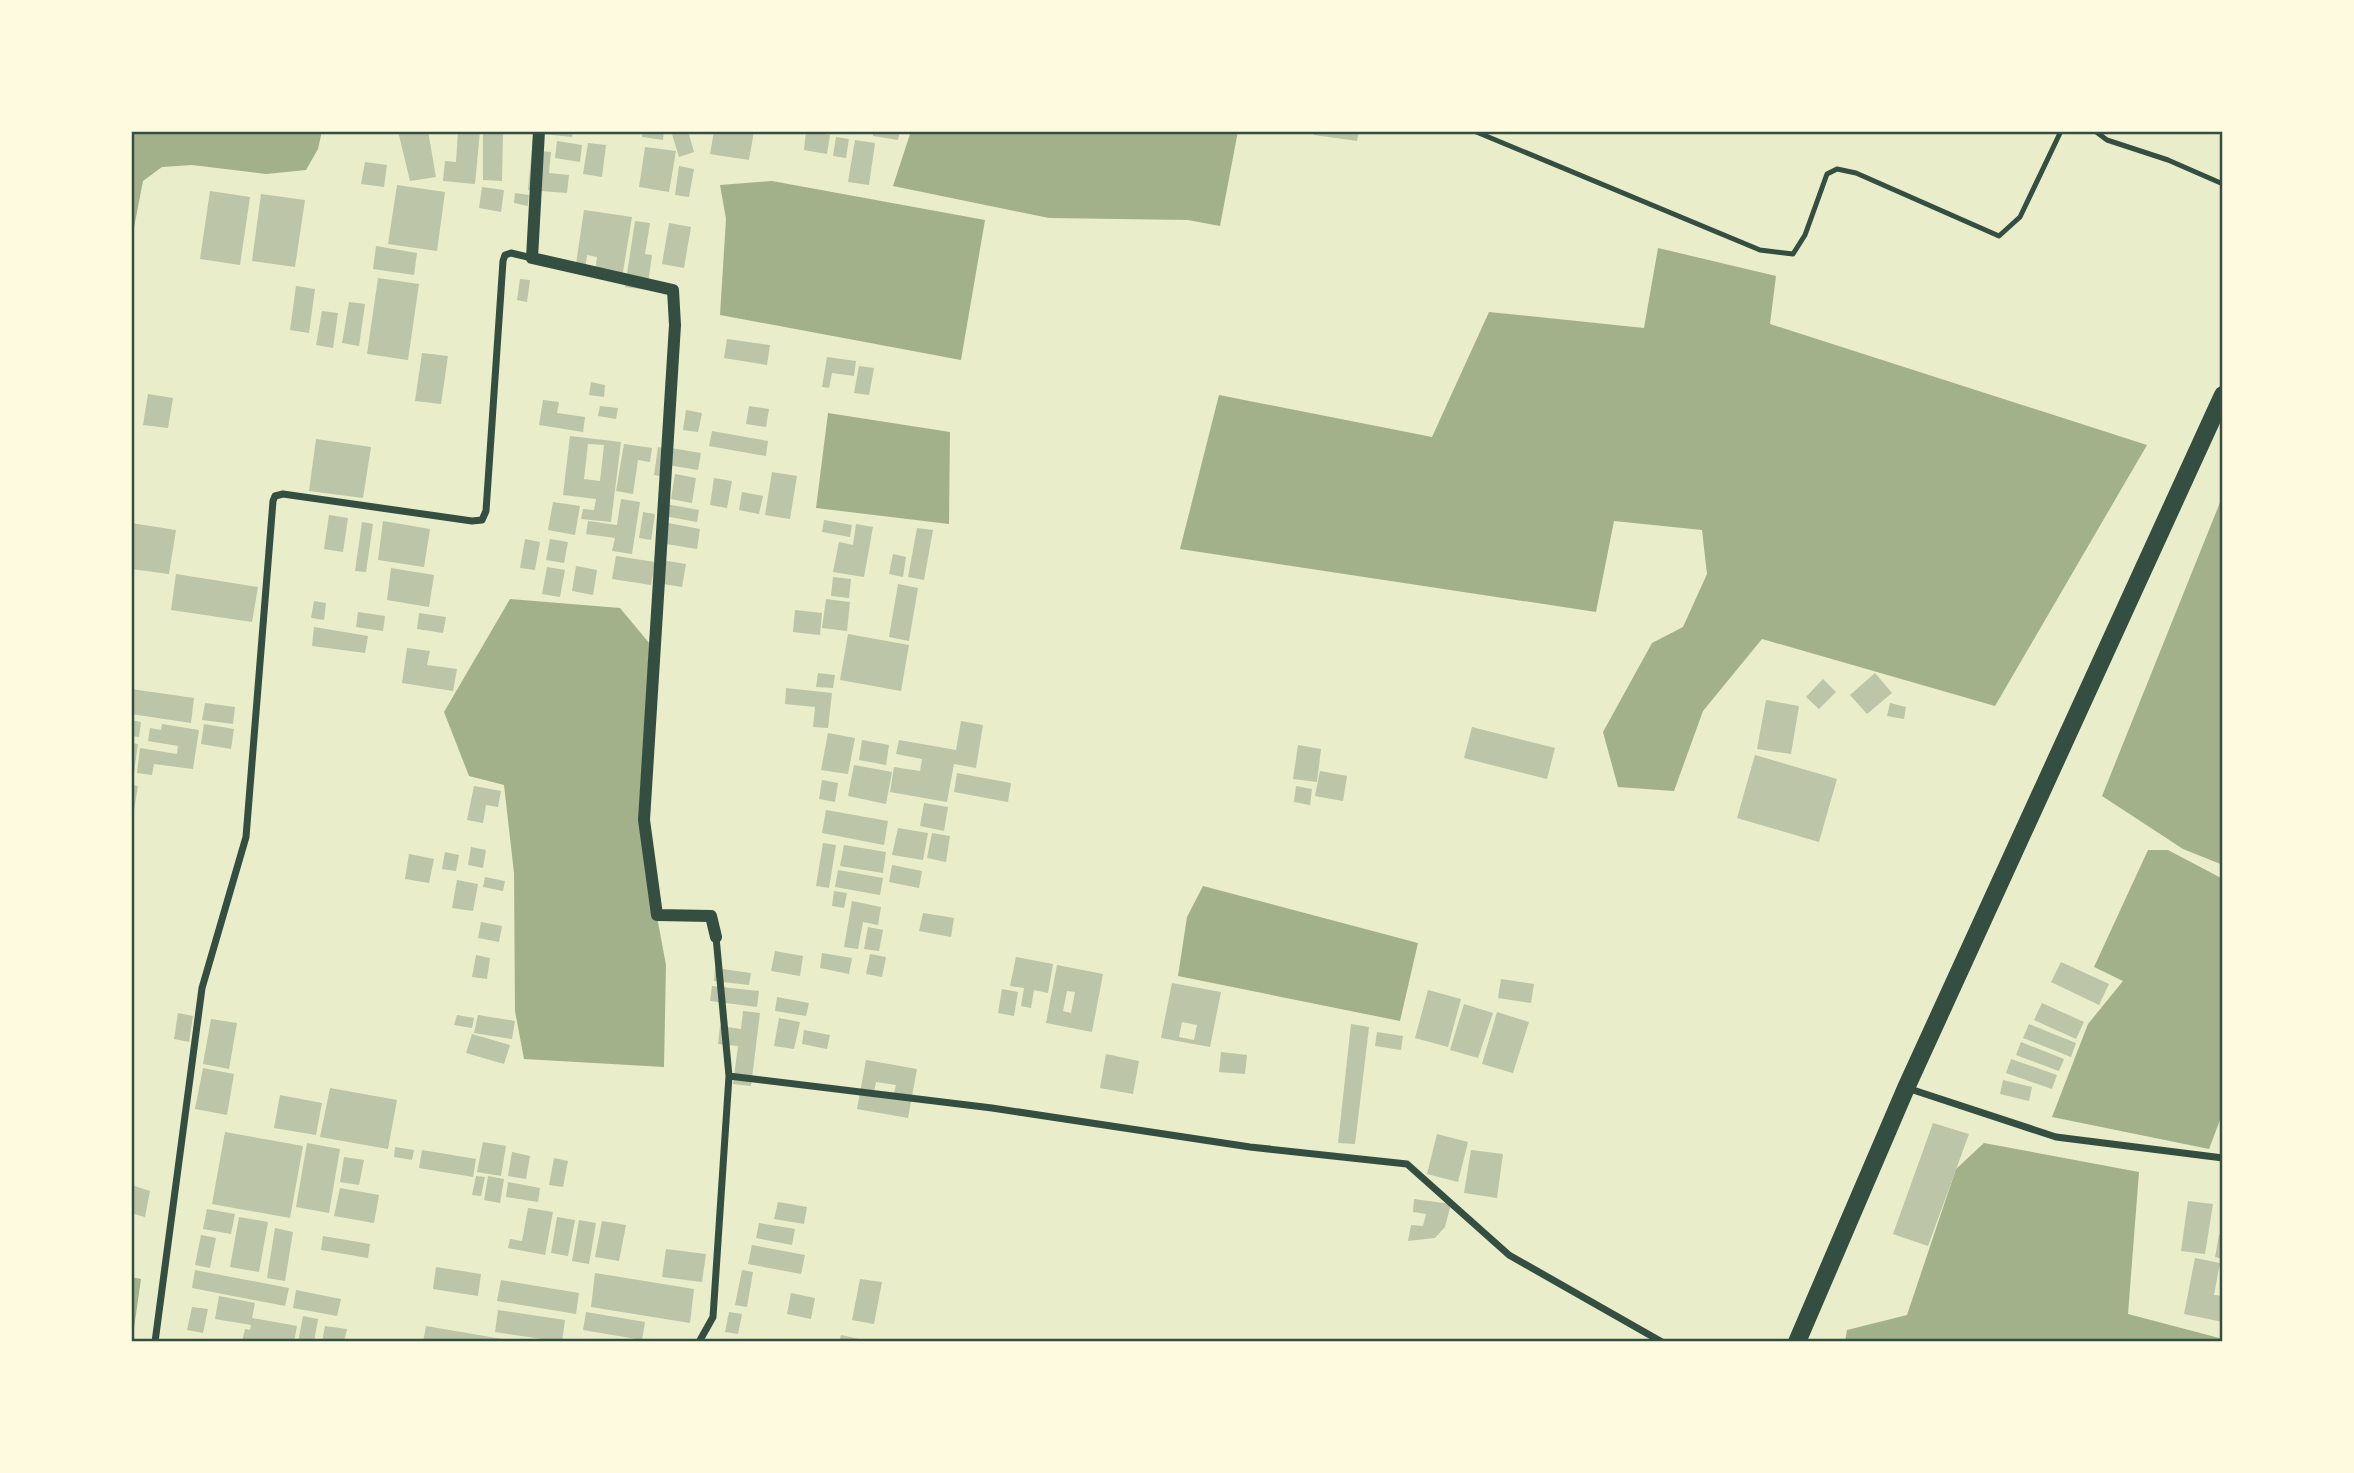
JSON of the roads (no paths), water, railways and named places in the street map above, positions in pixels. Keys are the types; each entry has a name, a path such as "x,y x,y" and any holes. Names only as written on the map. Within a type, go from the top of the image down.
{"main road":[{"path":"1797,1342 1906,1088 2223,395"}],"street":[{"path":"532,258 539,131"},
{"path":"155,1342 202,988 246,836 273,501 275,496 284,494 472,521 482,520 486,511 503,261 505,255 511,253 673,290 675,325 644,820 657,915 711,916 716,937 729,1076 713,1317 699,1342"},
{"path":"729,1076 992,1108 1250,1147 1407,1164 1509,1255 1662,1342"},
{"path":"1906,1088 2056,1137 2223,1158"}],"lane":[{"path":"1474,131 1760,250 1793,254 1805,235 1828,174 1837,169 1856,173 1999,236 2020,217 2061,131"},
{"path":"2095,131 2107,140 2168,160 2223,184"}]}
